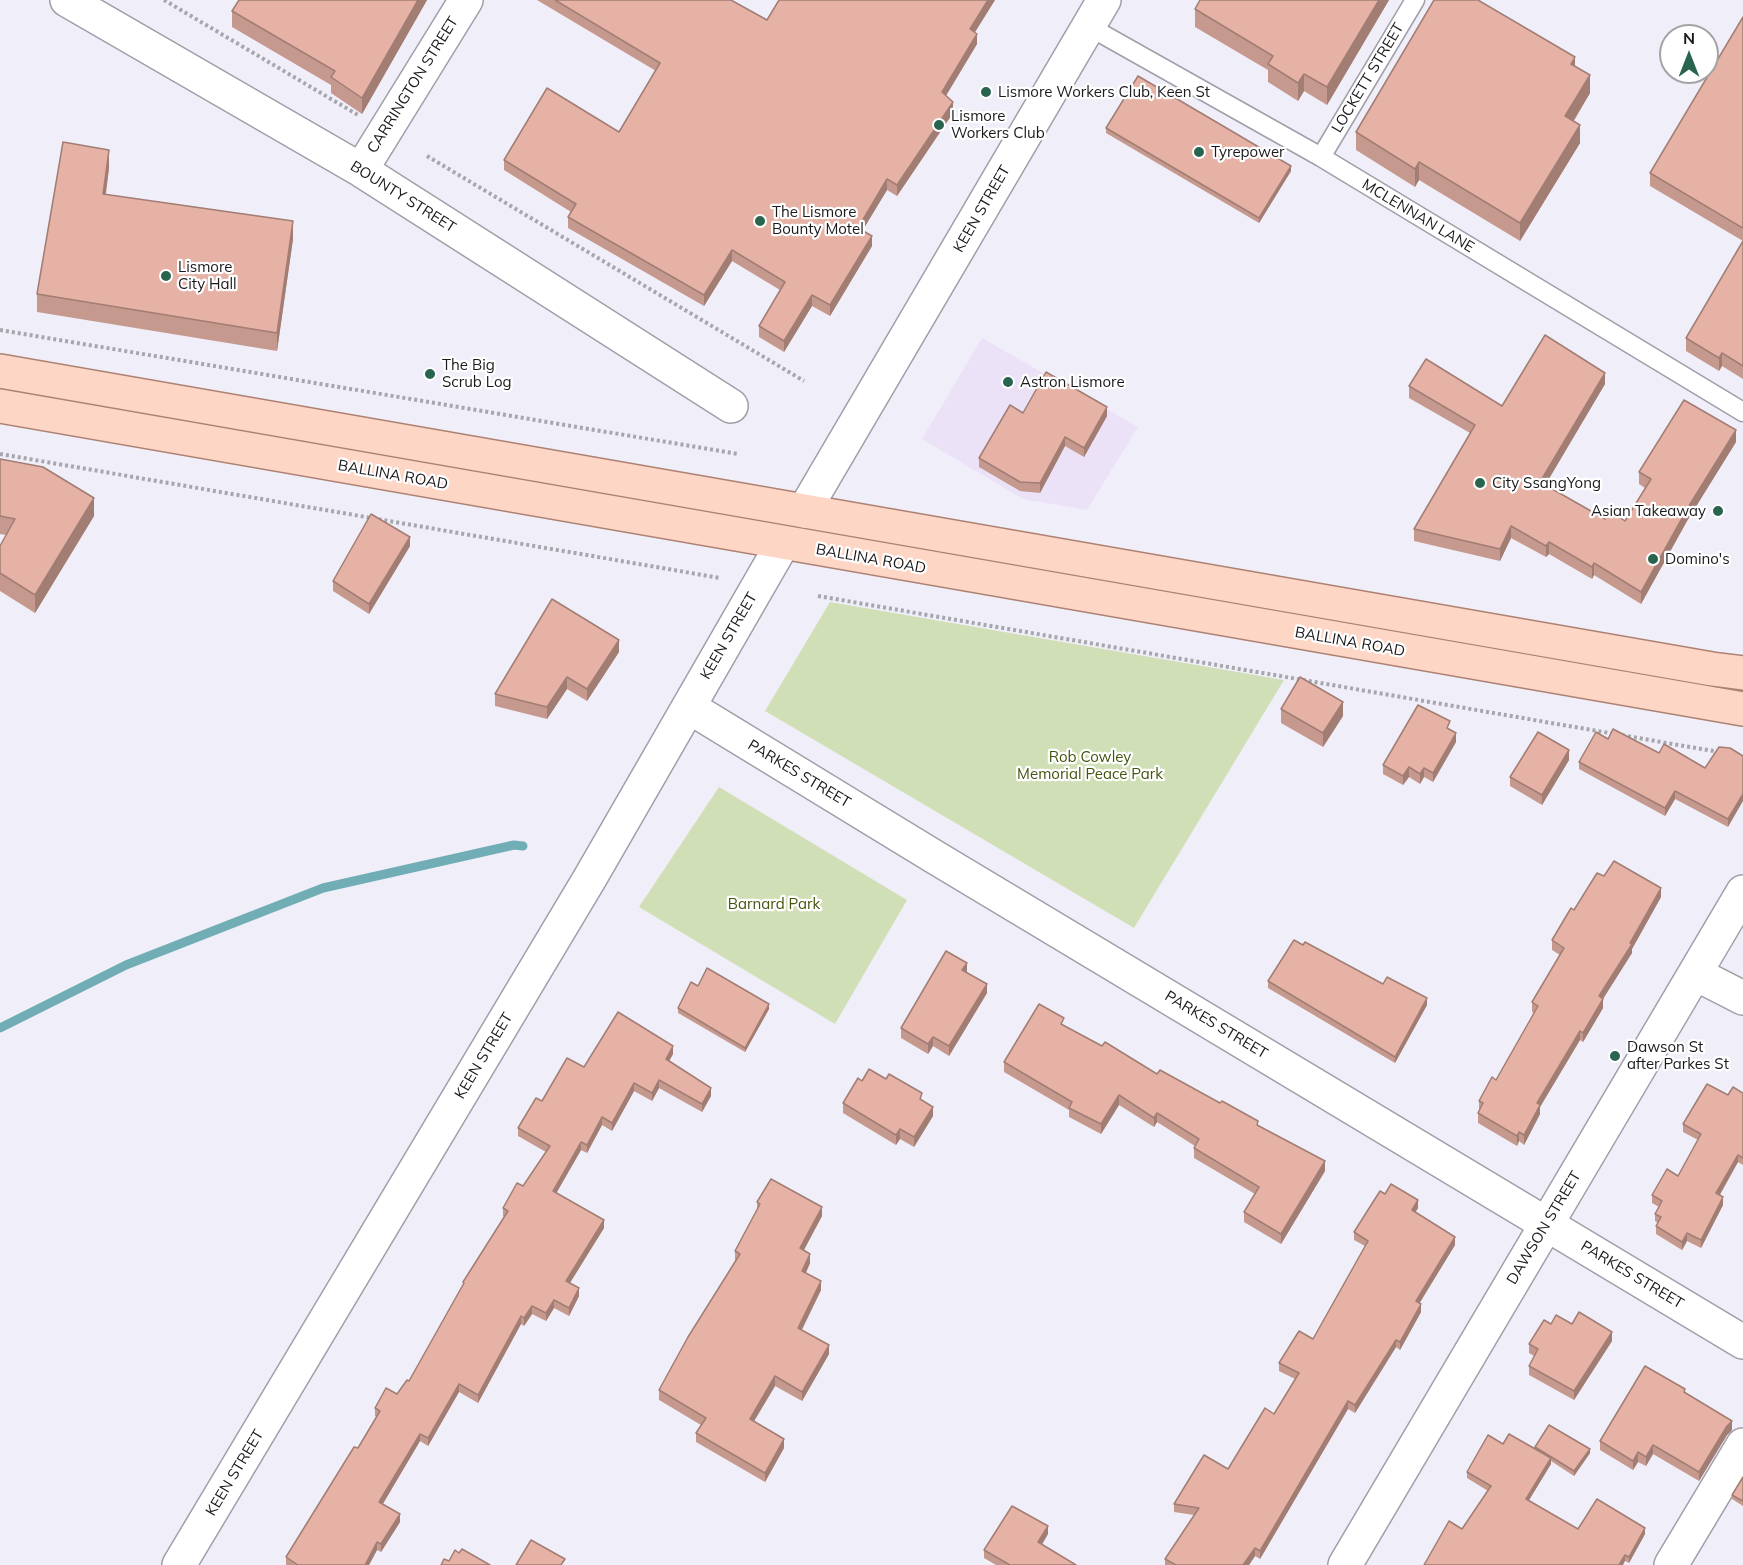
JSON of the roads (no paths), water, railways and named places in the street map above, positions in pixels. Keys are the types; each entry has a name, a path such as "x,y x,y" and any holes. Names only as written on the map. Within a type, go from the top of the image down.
{"main road":[{"path":"0,371 1743,673"},
{"name":"BALLINA ROAD","path":"0,406 1743,709"}],"street":[{"name":"BOUNTY STREET","path":"68,0 361,170 731,406"},
{"name":"CARRINGTON STREET","path":"361,170 466,0"},
{"name":"KEEN STREET","path":"804,511 1096,13"},
{"name":"KEEN STREET","path":"186,1563 584,888 783,543"},
{"name":"PARKES STREET","path":"689,707 1743,1342"},
{"name":"DAWSON STREET","path":"1345,1565 1743,892"},
{"path":"1696,974 1743,998"},
{"path":"1671,1565 1743,1445"}],"lane":[{"name":"LOCKETT STREET","path":"1321,157 1415,0"},
{"name":"MCLENNAN LANE","path":"1096,13 1321,157 1743,412"}],"waterway":[{"path":"0,1028 126,965 323,888 514,845 523,846"}],"place":[{"name":"Lismore Workers Club, Keen St","path":"986,92"},
{"name":"Lismore Workers Club","path":"939,125"},
{"name":"Tyrepower","path":"1199,152"},
{"name":"The Lismore Bounty Motel","path":"760,221"},
{"name":"Lismore City Hall","path":"166,276"},
{"name":"The Big Scrub Log","path":"430,374"},
{"name":"Astron Lismore","path":"1008,382"},
{"name":"City SsangYong","path":"1480,483"},
{"name":"Asian Takeaway","path":"1718,511"},
{"name":"Domino's","path":"1653,559"},
{"name":"Dawson St after Parkes St","path":"1615,1056"}],"park label":[{"name":"Rob Cowley Memorial Peace Park","path":"1090,766"},
{"name":"Barnard Park","path":"774,904"}]}
